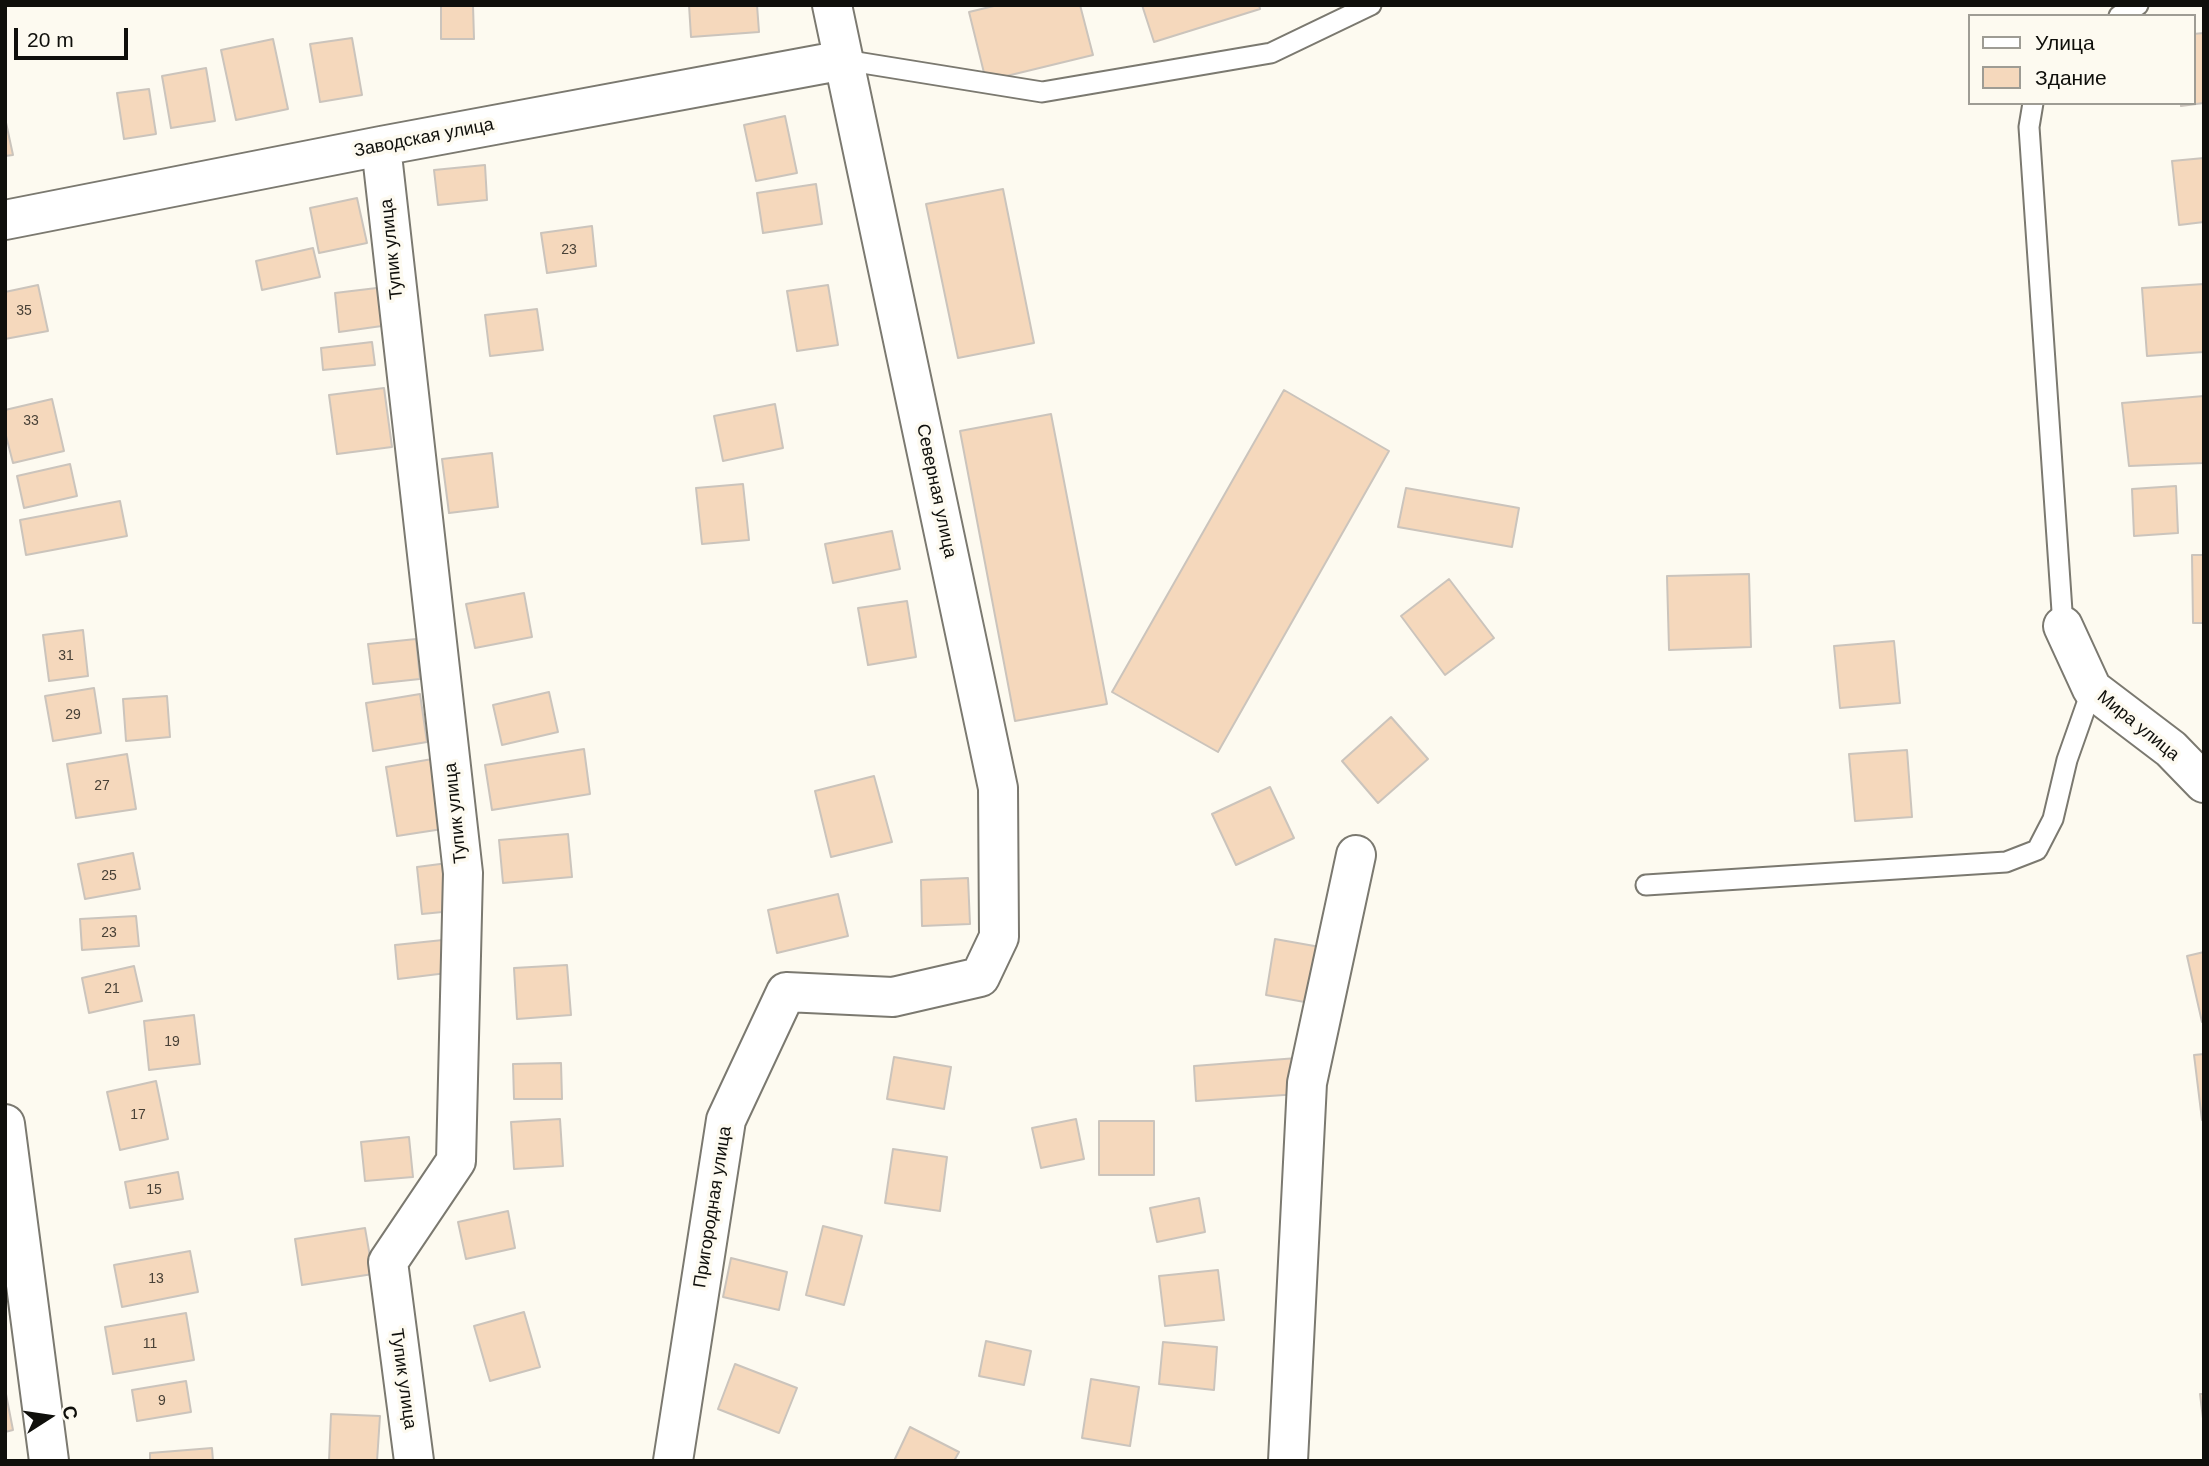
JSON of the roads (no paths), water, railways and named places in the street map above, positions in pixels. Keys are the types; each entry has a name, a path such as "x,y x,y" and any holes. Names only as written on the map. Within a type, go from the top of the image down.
{"street":[{"name":"Северная улица","path":"832,5 999,788 999,937 979,977"},
{"name":"Заводская улица","path":"5,220 380,146 844,60"},
{"name":"Тупик улица","path":"380,146 463,873 456,1161 388,1262 414,1461"},
{"name":"Мира улица","path":"2063,626 2092,689 2171,749 2204,783"},
{"path":"1288,1461 1307,1083 1356,855"},
{"name":"Пригородная улица","path":"673,1461 726,1120 786,992 893,997 979,977"},
{"path":"5,1124 49,1461"}],"lane":[{"path":"844,60 1042,92 1271,53 1371,5"},
{"path":"2122,14 2138,5"},
{"path":"2033,105 2029,127 2063,626"},
{"path":"1646,885 2006,862 2037,850 2053,819 2067,760 2092,689"}]}
